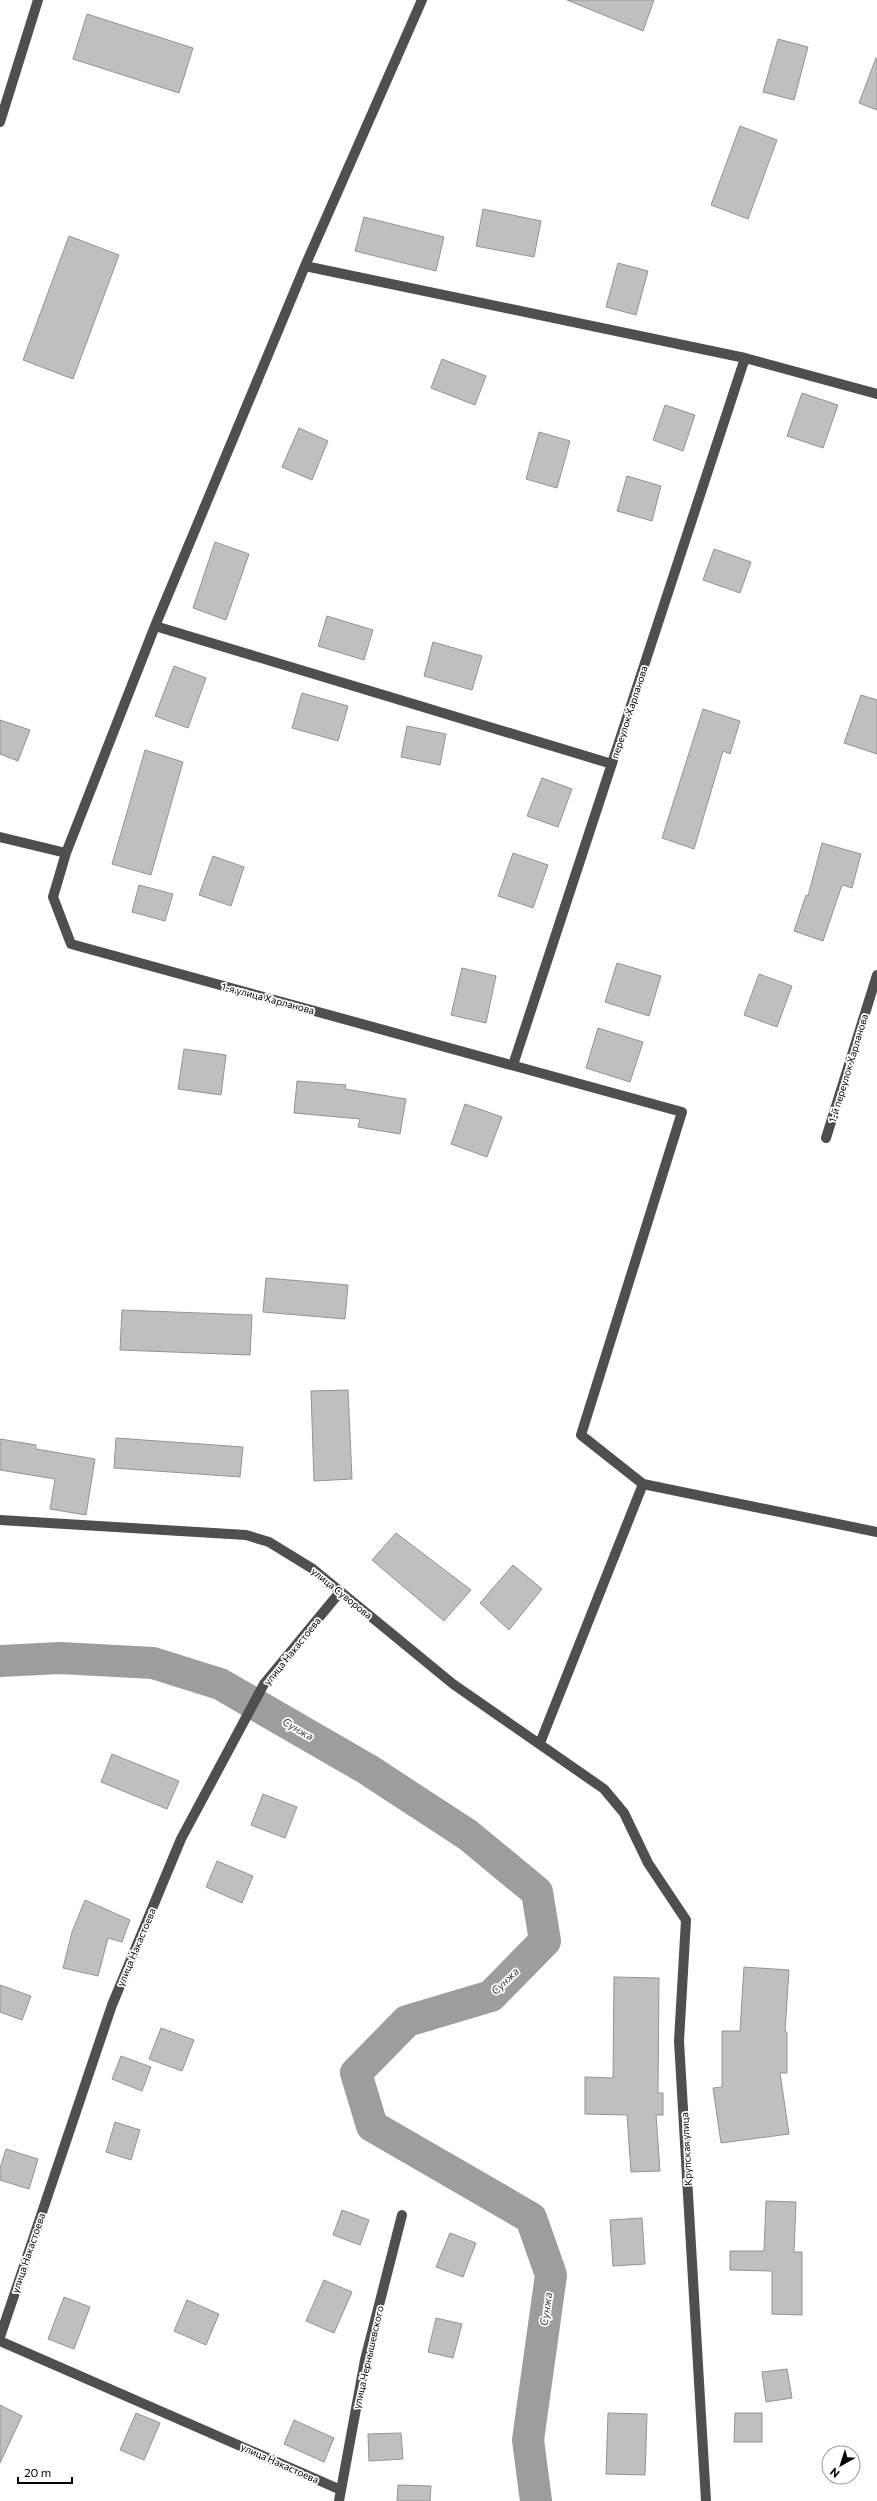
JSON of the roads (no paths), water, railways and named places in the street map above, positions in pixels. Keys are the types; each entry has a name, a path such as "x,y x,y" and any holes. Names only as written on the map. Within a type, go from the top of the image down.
{"street":[{"path":"0,122 38,0"},
{"path":"0,837 66,853 155,626 305,266 422,0"},
{"path":"305,266 745,358 877,394"},
{"name":"переулок Харланова","path":"513,1066 745,358"},
{"path":"155,626 612,764"},
{"name":"1-я улица Харланова","path":"66,853 53,897 71,944 513,1066"},
{"name":"1-й переулок Харланова","path":"826,1138 877,975"},
{"path":"513,1066 682,1112 581,1435 643,1484 877,1532"},
{"path":"540,1742 643,1484"},
{"name":"улица Суворова","path":"0,1520 246,1535 269,1542 313,1569 453,1684 540,1742 604,1789 624,1813"},
{"name":"улица Накастоева","path":"0,2337 112,2005 181,1839 264,1684 340,1592"},
{"name":"Крупская улица","path":"624,1813 648,1863 686,1920 679,2041 706,2501"},
{"name":"улица Чернышевского","path":"339,2501 365,2360 402,2215"},
{"name":"улица Накастоева","path":"0,2341 341,2490"}],"waterway":[{"name":"Сунжа","path":"0,1661 60,1658 153,1663 220,1684 367,1769 468,1835 537,1892 545,1941 491,1996 407,2021 356,2073 372,2126 531,2218 551,2275 528,2440 536,2501"}]}
